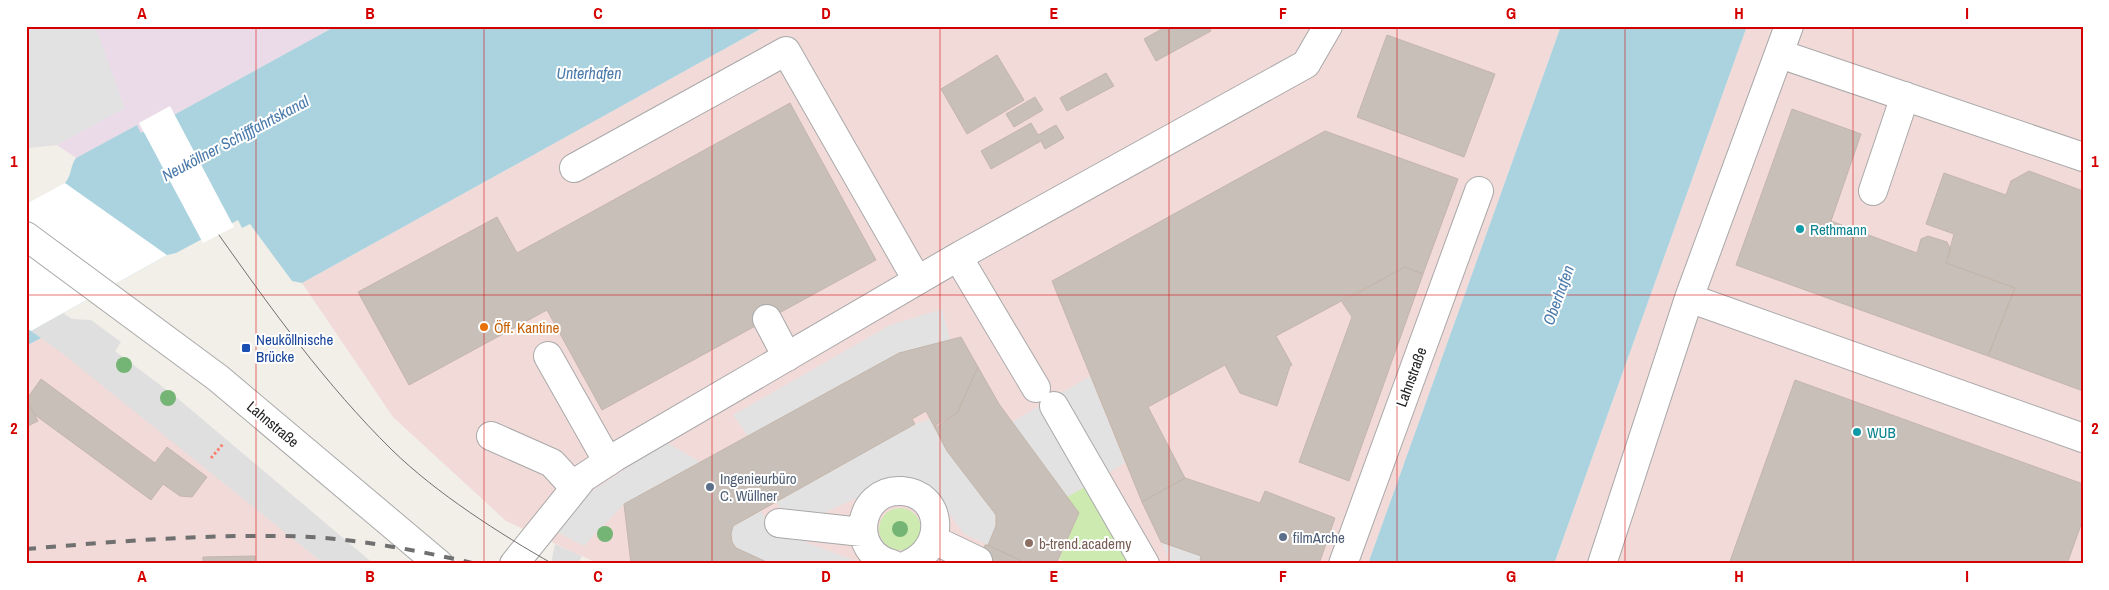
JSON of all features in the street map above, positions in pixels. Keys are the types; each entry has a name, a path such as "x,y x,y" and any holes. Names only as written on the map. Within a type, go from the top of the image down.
{"street":[{"path":"514,564 582,478 917,280 1306,64 1328,26"},
{"path":"1602,564 1689,298 1789,26"},
{"path":"574,168 786,51 917,280"},
{"path":"1780,54 2083,157"},
{"path":"1873,191 1905,96"},
{"name":"Lahnstraße","path":"1343,564 1479,191"},
{"name":"Lahnstraße","path":"26,236 218,378 439,564"},
{"path":"958,257 1145,564"},
{"path":"1689,298 2083,438"},
{"path":"767,319 787,356"},
{"path":"548,356 608,462"},
{"path":"491,436 552,463 574,487"},
{"path":"892,564 874,555 866,545 862,532 863,520 868,508 877,498 889,492 901,491 914,494 932,511 936,524 934,540 930,548 921,558 909,564"},
{"path":"779,524 862,532"},
{"path":"934,540 978,561"}],"path":[{"path":"246,348 250,344"},
{"path":"211,458 223,444"}],"shaded area":[{"path":"26,26 336,26 141,133 137,125 76,158 57,145 26,148"},
{"path":"26,26 95,26 125,108 57,145 26,148"},
{"path":"766,26 1561,26 1368,564 599,564 506,521 393,417 302,283"},
{"path":"1747,26 2083,26 2083,564 1554,564"},
{"path":"942,309 950,340 899,353 748,436 733,415 890,325"},
{"path":"63,313 72,319 91,320 121,342 115,351 176,397 374,564 324,564 31,331"},
{"path":"41,338 324,564 26,564 26,346"},
{"path":"1090,376 1125,463 1067,497 1012,422"},
{"path":"930,419 947,451 996,515 996,526 988,545 964,534 930,487 899,478 822,514 787,516 775,501 915,424"},
{"path":"666,442 700,462 624,504 584,546 555,531 588,494"},
{"path":"760,509 768,523 776,531 864,564 771,564 736,548 732,542 733,526"},
{"path":"1161,542 1201,556 1200,560 1209,564 1171,564"},
{"path":"555,544 582,556 578,564 551,564"}],"green space":[{"path":"1092,483 1129,564 1070,564 1059,559 1079,513 1067,497"},
{"path":"896,508 904,508 915,514 921,529 915,544 904,550 896,550 885,544 879,533 879,525 885,514"}],"water":[{"path":"336,26 766,26 302,283 292,281 250,224 242,228 238,220 176,253 167,255 31,331 41,338 26,346 26,204 52,192 65,183 76,158 137,125 141,133"},
{"name":"Oberhafen","path":"1561,26 1747,26 1554,564 1368,564"}],"pier":[{"path":"170,106 234,227 203,243 139,123"},
{"path":"65,183 167,255 31,331 26,328 26,204"}],"building":[{"path":"1167,26 1208,26 1211,31 1156,61 1144,39"},
{"path":"1387,35 1495,74 1464,157 1357,117"},
{"path":"997,55 1024,100 967,134 941,89"},
{"path":"1106,73 1114,86 1067,111 1060,98"},
{"path":"1035,97 1043,110 1014,127 1006,114"},
{"path":"790,103 876,260 602,410 547,310 409,385 358,292 497,217 517,253"},
{"name":"Rethmann","path":"1792,109 1861,134 1831,221 1917,253 1921,239 1928,236 1947,242 1951,250 1946,263 2015,288 1988,356 1736,265"},
{"path":"1031,123 1038,135 1056,125 1064,138 1045,149 1041,141 991,169 981,151"},
{"path":"1325,131 1458,179 1423,274 1405,267 1276,336 1292,365 1290,366 1277,406 1240,393 1225,365 1148,407 1185,478 1142,502 1052,281"},
{"path":"2029,171 2083,191 2083,391 1988,356 2015,288 1946,263 1954,234 1926,224 1944,173 2006,195 2011,181"},
{"path":"1405,267 1423,274 1349,481 1299,462 1352,317 1342,302"},
{"path":"961,337 978,367 957,413 936,425 935,428 926,411 912,419 915,424 733,526 732,542 736,548 771,564 631,564 624,504 899,353"},
{"path":"978,367 999,404 1079,513 1056,564 1028,564 988,545 996,526 996,515 947,451 935,428 957,413"},
{"path":"41,379 155,463 167,447 207,477 192,497 180,496 163,484 151,500 35,415 26,400"},
{"name":"WUB","path":"1795,380 2083,484 2083,519 2067,564 1729,564"},
{"path":"26,400 38,421 26,427"},
{"path":"1185,478 1260,503 1265,491 1335,518 1319,564 1209,564 1200,560 1201,556 1161,542 1142,502"},
{"path":"985,545 988,545 1028,564 976,564"},
{"path":"255,556 255,564 203,564 203,557"}],"tram line":[{"path":"219,235 322,373 392,450 428,482 469,512 553,564"}],"railway":[{"path":"26,549 183,538 302,537 378,544 477,564"}],"place":[{"name":"Rethmann","path":"1800,229"},
{"name":"Öff. Kantine","path":"484,327"},
{"name":"Neuköllnische Brücke","path":"246,348"},
{"name":"WUB","path":"1857,432"},
{"name":"Ingenieurbüro C. Wüllner","path":"710,487"},
{"name":"filmArche","path":"1283,537"},
{"name":"b-trend.academy","path":"1029,543"}],"water label":[{"name":"Unterhafen","path":"589,73"},
{"name":"Neuköllner Schifffahrtskanal","path":"235,138"}]}
